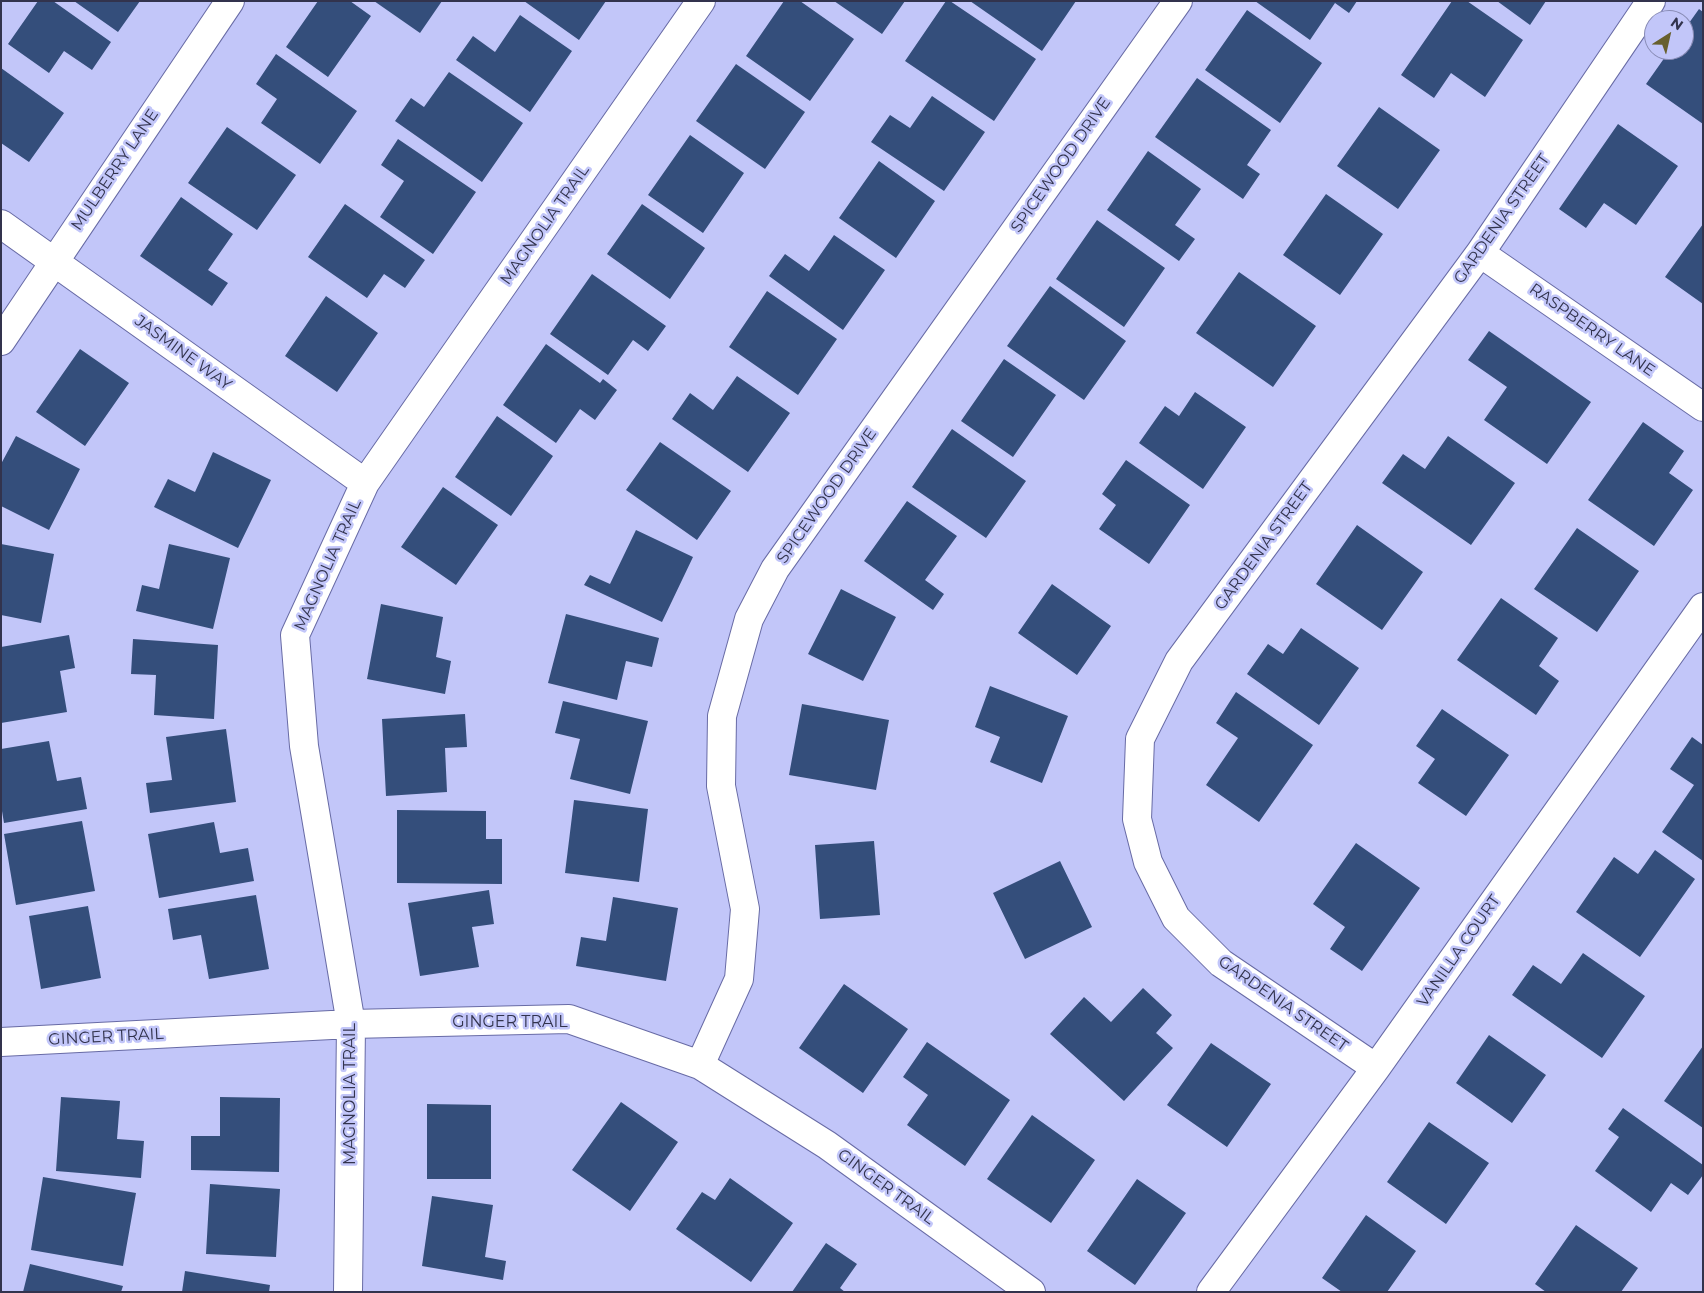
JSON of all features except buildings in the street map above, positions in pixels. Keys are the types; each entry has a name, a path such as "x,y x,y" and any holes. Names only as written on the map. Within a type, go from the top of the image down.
{"street":[{"name":"MULBERRY LANE","path":"1,341 53,260 230,1"},
{"name":"MAGNOLIA TRAIL","path":"348,1292 352,1024 304,746 295,635 365,483 701,1"},
{"name":"SPICEWOOD DRIVE","path":"700,1065 739,979 745,909 721,786 722,716 749,619 775,569 1178,1"},
{"name":"GARDENIA STREET","path":"1376,1068 1221,963 1176,918 1148,862 1137,819 1140,739 1179,660 1480,253 1651,1"},
{"name":"JASMINE WAY","path":"1,224 365,483"},
{"name":"RASPBERRY LANE","path":"1480,253 1703,407"},
{"name":"VANILLA COURT","path":"1211,1292 1376,1068 1703,607"},
{"name":"GINGER TRAIL","path":"1,1042 352,1024 569,1019 700,1065 828,1145 1031,1292"}]}
